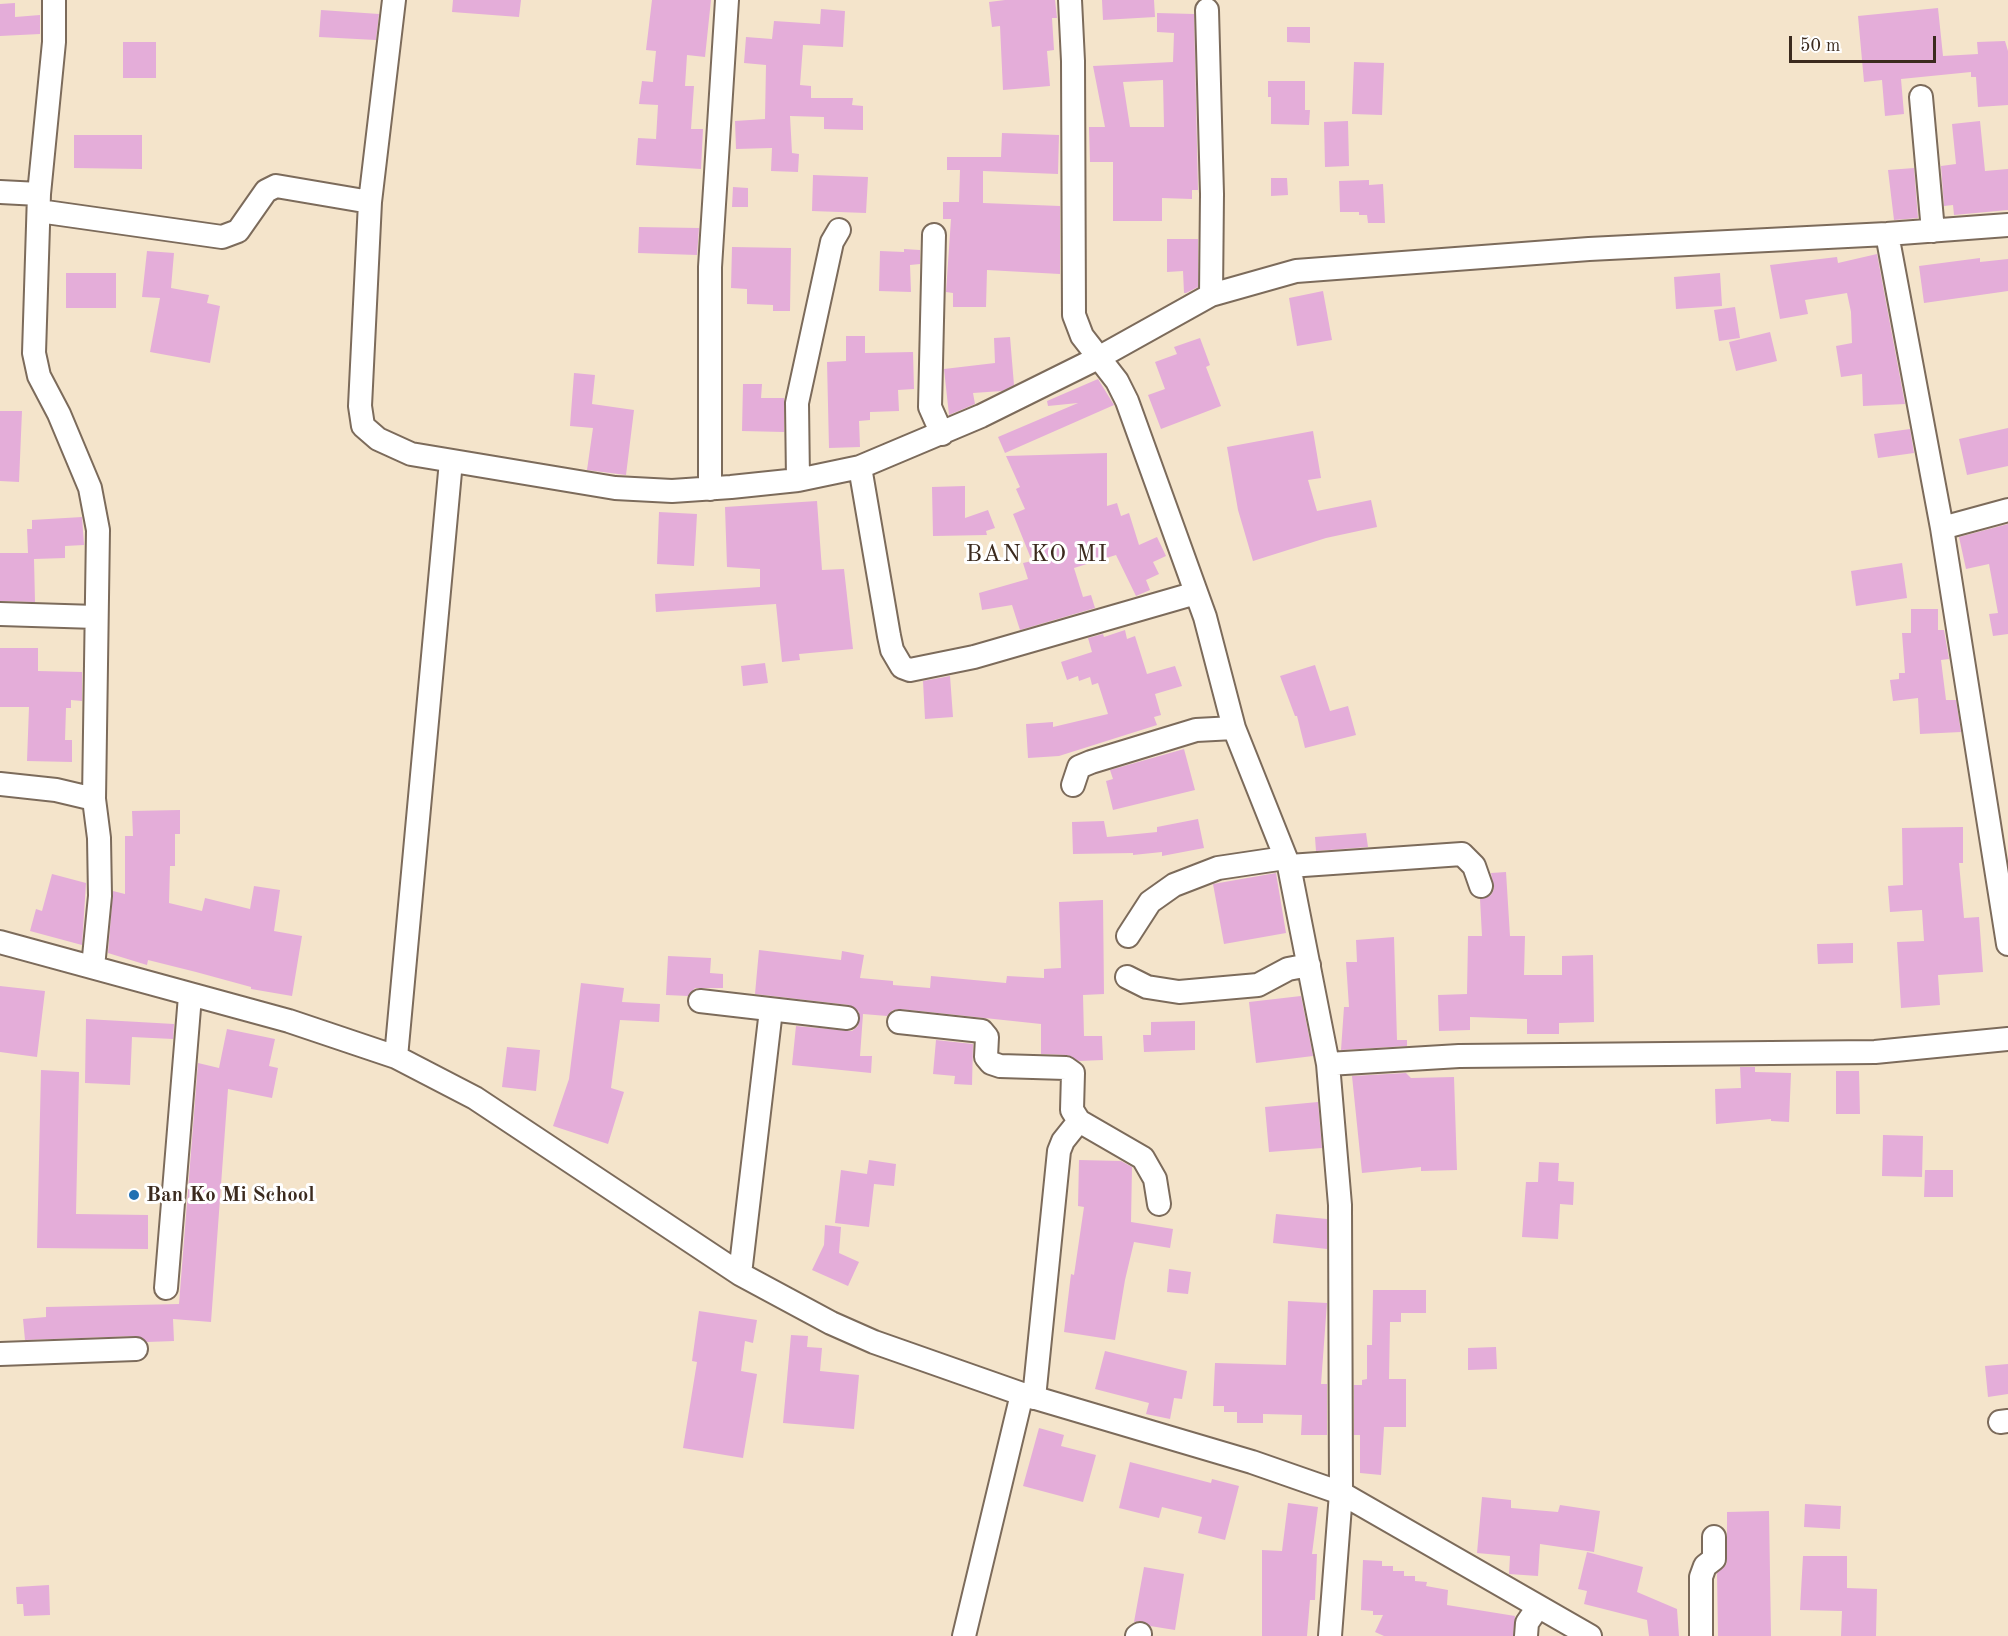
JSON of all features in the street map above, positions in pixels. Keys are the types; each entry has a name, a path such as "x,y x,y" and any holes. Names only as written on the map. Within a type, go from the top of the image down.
{"street":[{"path":"54,0 54,42 39,203 34,362 73,446 94,501 99,545 94,798 99,838 100,896 93,967"},
{"path":"394,0 370,202 360,406 363,426 369,434 393,448 452,461 631,490 710,489 798,480 860,467 942,434 1098,358 1211,295 1268,278 1315,269 1589,249 1887,234 2008,225"},
{"path":"710,489 710,267 727,0"},
{"path":"1070,0 1073,61 1072,304 1082,336 1117,381 1132,413 1196,593 1234,728 1287,862 1328,1064 1340,1205 1341,1493 1330,1636"},
{"path":"1208,10 1212,194 1211,295"},
{"path":"1921,97 1933,231"},
{"path":"0,192 39,203 222,237 238,231 266,191 276,186 370,202"},
{"path":"798,480 797,403 832,242 839,230"},
{"path":"1887,234 1942,528 2008,944"},
{"path":"934,235 930,407 942,434"},
{"path":"396,1057 452,461"},
{"path":"860,467 892,650 902,667 910,670 974,657 1196,593"},
{"path":"1942,528 2008,510"},
{"path":"0,614 96,617"},
{"path":"1073,784 1078,767 1091,762 1196,730 1234,728"},
{"path":"0,784 56,790 94,798"},
{"path":"1128,936 1150,902 1174,885 1218,868 1287,862 1462,854 1474,866 1482,886"},
{"path":"0,942 190,996 288,1021 396,1057 484,1104 740,1274 793,1304 874,1342 1028,1396 1252,1462 1341,1493 1590,1636"},
{"path":"1127,977 1147,987 1179,992 1258,985 1288,969 1309,965"},
{"path":"166,1288 190,996"},
{"path":"700,1000 847,1018"},
{"path":"740,1274 771,1010"},
{"path":"899,1022 982,1031 987,1036 986,1057 989,1062 999,1066 1070,1070 1073,1078 1072,1110 1079,1121 1143,1158 1155,1179 1159,1204"},
{"path":"1328,1064 1471,1055 1875,1052 2008,1039"},
{"path":"964,1636 1028,1396 1059,1151 1063,1141 1079,1121"},
{"path":"0,1354 136,1349"},
{"path":"1701,1636 1701,1577 1705,1566 1714,1559 1714,1538"},
{"path":"1526,1636 1527,1623 1538,1607"}],"building":[{"path":"453,0 521,0 519,17 452,12"},
{"path":"652,0 711,0 705,57 687,55 685,86 694,86 691,129 703,129 701,169 636,165 638,138 656,139 658,105 639,104 642,81 653,82 656,51 646,50"},
{"path":"1055,0 1057,18 1052,18 1054,50 1047,51 1050,86 1003,90 1000,26 992,27 989,2"},
{"path":"1102,0 1154,0 1155,17 1103,20"},
{"path":"15,3 15,17 40,15 40,34 0,36 0,4"},
{"path":"1938,8 1943,56 1978,54 1977,42 2005,41 2008,51 2008,105 1978,107 1976,77 1971,77 1971,72 1901,79 1904,114 1885,116 1882,80 1864,82 1858,16"},
{"path":"821,9 845,11 843,47 803,45 800,85 811,86 811,98 853,98 852,105 863,106 863,130 824,129 824,117 790,116 792,153 799,154 798,172 771,171 772,148 736,149 735,121 765,119 766,65 744,63 746,37 772,39 774,21 820,24"},
{"path":"321,10 379,14 376,40 319,37"},
{"path":"1157,13 1194,14 1198,190 1192,190 1192,199 1162,198 1162,221 1113,221 1113,162 1090,162 1089,127 1105,127 1093,66 1173,62 1174,33 1157,32","holes":["1163,80 1164,127 1130,127 1123,82"]},
{"path":"1287,27 1310,27 1310,43 1287,42"},
{"path":"123,42 156,42 156,78 123,78"},
{"path":"1354,62 1384,63 1382,115 1352,114"},
{"path":"1268,81 1305,81 1305,110 1310,110 1309,125 1271,124 1271,97 1268,97"},
{"path":"1348,121 1349,166 1325,167 1324,122"},
{"path":"1980,121 1985,171 2008,169 2008,210 1954,215 1953,205 1944,206 1941,166 1956,164 1952,124"},
{"path":"1002,133 1059,135 1058,174 983,171 983,203 1060,206 1060,274 987,270 986,307 953,307 953,293 946,292 951,219 943,219 943,202 959,202 960,170 947,170 947,157 1001,157"},
{"path":"74,135 142,135 142,169 74,168"},
{"path":"1914,168 1918,218 1894,220 1888,170"},
{"path":"813,175 868,177 866,213 812,211"},
{"path":"1271,178 1287,178 1288,195 1271,196"},
{"path":"1369,180 1369,185 1383,184 1385,223 1368,223 1367,215 1359,215 1359,212 1340,212 1339,181"},
{"path":"733,187 748,188 748,207 732,207"},
{"path":"639,227 699,228 697,255 638,253"},
{"path":"1167,239 1198,239 1198,287 1186,293 1184,293 1183,271 1167,272"},
{"path":"732,247 791,248 790,311 773,311 773,305 747,304 747,289 731,288"},
{"path":"904,249 920,250 920,264 910,265 911,292 879,291 880,251 904,252"},
{"path":"147,251 174,253 171,288 209,295 207,303 220,306 210,363 150,352 160,298 142,297"},
{"path":"1877,254 1905,404 1863,406 1862,374 1841,377 1836,346 1852,343 1851,312 1847,293 1805,300 1808,314 1780,319 1770,265 1837,257 1838,263"},
{"path":"1980,258 1980,262 2008,259 2008,291 1924,303 1919,266"},
{"path":"66,273 116,273 116,308 66,308"},
{"path":"1720,273 1722,306 1676,309 1674,277"},
{"path":"1323,291 1332,340 1297,346 1289,298"},
{"path":"1735,307 1740,338 1719,341 1714,310"},
{"path":"1770,332 1777,361 1736,371 1729,342"},
{"path":"846,336 865,336 865,353 913,352 914,389 898,390 899,411 870,412 870,420 859,421 860,447 829,448 827,362 846,361"},
{"path":"1010,337 1014,385 1002,391 973,393 975,404 949,415 944,369 995,363 994,338"},
{"path":"1200,338 1210,365 1206,367 1221,406 1161,429 1148,395 1165,389 1155,362 1177,354 1174,347"},
{"path":"574,373 595,375 592,404 634,410 626,475 587,470 593,428 570,426"},
{"path":"1098,379 1114,405 1005,453 998,437 1078,403 1048,406 1047,401"},
{"path":"743,384 762,384 761,398 784,398 784,432 742,431"},
{"path":"0,411 22,411 19,482 0,481"},
{"path":"2008,428 2008,466 1967,475 1959,439"},
{"path":"1910,429 1914,453 1878,458 1874,434"},
{"path":"1313,431 1321,478 1308,480 1317,511 1371,500 1377,527 1326,538 1253,561 1238,510 1227,447"},
{"path":"1107,453 1107,506 1117,503 1121,516 1129,513 1139,545 1157,537 1166,556 1153,562 1159,574 1146,580 1150,590 1136,596 1116,555 1074,568 1083,597 1091,595 1095,608 1020,630 1012,605 982,610 979,593 1028,579 1023,563 1032,561 1013,514 1025,509 1016,489 1020,487 1006,456"},
{"path":"965,486 965,518 988,510 995,528 986,531 987,535 933,536 932,487"},
{"path":"817,501 822,570 844,569 853,649 799,654 800,660 782,662 776,604 656,612 655,594 760,587 760,569 727,567 725,507"},
{"path":"659,512 697,514 694,566 657,564"},
{"path":"82,517 84,545 65,546 65,558 34,559 35,602 0,601 0,553 28,553 27,529 32,529 32,520"},
{"path":"2008,524 2008,634 1993,636 1989,614 1998,613 1989,564 1966,569 1959,537"},
{"path":"1902,563 1907,598 1856,606 1851,571"},
{"path":"1911,609 1938,609 1938,630 1944,630 1949,659 1941,660 1946,700 1956,700 1961,732 1920,734 1918,698 1893,701 1890,680 1899,679 1899,673 1905,673 1902,633 1911,633"},
{"path":"1125,630 1127,639 1135,636 1147,674 1175,666 1182,686 1155,694 1161,715 1154,717 1157,725 1059,756 1028,758 1026,724 1053,722 1053,727 1108,714 1098,683 1092,685 1090,677 1079,681 1078,676 1067,680 1061,662 1092,652 1088,638 1103,634 1104,637"},
{"path":"0,648 38,648 38,671 82,672 82,701 71,700 71,708 66,708 65,740 72,740 72,762 27,761 29,707 0,707"},
{"path":"765,663 768,683 743,686 741,666"},
{"path":"1315,665 1330,711 1348,706 1356,735 1305,748 1297,716 1295,716 1280,676"},
{"path":"950,676 953,717 925,719 923,681"},
{"path":"1184,749 1195,790 1113,810 1106,781 1113,779 1110,770"},
{"path":"180,810 180,834 175,834 175,866 170,866 169,903 202,911 205,898 250,909 254,886 280,890 274,931 302,936 292,996 251,989 251,987 148,960 147,965 108,953 113,891 125,894 125,836 133,836 132,811"},
{"path":"1198,819 1204,848 1162,856 1162,852 1133,855 1133,853 1073,854 1072,822 1104,821 1107,837 1157,832 1157,827"},
{"path":"1963,827 1963,863 1959,863 1964,918 1979,917 1983,972 1938,975 1940,1005 1901,1008 1897,942 1924,941 1922,910 1890,912 1888,886 1903,885 1902,828"},
{"path":"1366,833 1368,847 1316,851 1315,837"},
{"path":"1506,872 1510,936 1525,936 1524,975 1562,975 1562,956 1593,955 1594,1022 1559,1023 1559,1034 1527,1034 1527,1019 1470,1017 1470,1030 1439,1031 1438,995 1467,994 1468,936 1482,936 1480,899 1491,895 1494,889 1491,873"},
{"path":"1276,873 1286,933 1224,944 1213,884"},
{"path":"52,874 86,883 82,945 30,931 36,909 42,911"},
{"path":"1103,900 1104,994 1083,995 1084,1036 1102,1036 1103,1060 1079,1061 1067,1055 1041,1054 1041,1024 900,1009 893,1010 887,1016 863,1014 860,1056 872,1056 871,1073 792,1065 796,1026 852,1031 858,1026 859,1012 849,1005 755,994 759,950 841,960 842,951 864,955 860,978 893,981 893,985 930,988 931,976 1006,983 1007,976 1044,978 1044,969 1061,968 1059,902"},
{"path":"1394,937 1397,1040 1407,1040 1407,1046 1341,1050 1344,1007 1349,1007 1346,962 1357,962 1356,940"},
{"path":"1853,943 1853,963 1818,964 1817,944"},
{"path":"668,956 711,958 710,973 723,974 723,988 695,988 688,996 666,995"},
{"path":"581,983 624,988 622,1002 660,1004 659,1022 620,1020 611,1088 624,1092 608,1144 553,1126 569,1079"},
{"path":"0,986 45,991 37,1057 0,1052"},
{"path":"1301,996 1313,1056 1256,1063 1249,1002"},
{"path":"86,1019 174,1024 173,1039 132,1037 130,1085 85,1083"},
{"path":"1195,1021 1195,1050 1144,1052 1143,1035 1151,1035 1151,1022"},
{"path":"227,1029 275,1039 269,1066 278,1068 272,1098 228,1089 211,1322 173,1319 174,1341 147,1342 136,1336 25,1340 23,1319 46,1317 46,1307 179,1304 198,1063 219,1068"},
{"path":"936,1040 973,1044 972,1085 954,1084 955,1076 933,1074"},
{"path":"507,1047 540,1050 536,1091 502,1087"},
{"path":"1740,1067 1755,1067 1755,1072 1791,1073 1789,1122 1771,1121 1771,1119 1716,1124 1715,1089 1741,1088"},
{"path":"41,1070 79,1072 76,1214 148,1215 148,1249 37,1248"},
{"path":"1836,1071 1859,1071 1860,1114 1836,1114"},
{"path":"1406,1073 1411,1078 1454,1077 1457,1170 1421,1171 1421,1167 1362,1173 1352,1076"},
{"path":"1318,1102 1322,1148 1269,1152 1265,1107"},
{"path":"1883,1135 1923,1136 1922,1177 1882,1176"},
{"path":"869,1160 896,1164 894,1186 874,1184 869,1227 835,1223 841,1170 867,1174"},
{"path":"1079,1160 1121,1161 1132,1167 1131,1222 1173,1229 1170,1248 1134,1242 1115,1340 1064,1332 1071,1274 1074,1275 1084,1207 1078,1206"},
{"path":"1539,1162 1559,1163 1558,1181 1574,1182 1573,1205 1560,1204 1558,1239 1522,1237 1526,1182 1538,1182"},
{"path":"1925,1170 1953,1170 1953,1197 1924,1197"},
{"path":"1276,1214 1327,1219 1327,1249 1273,1243"},
{"path":"825,1225 841,1227 839,1253 859,1262 848,1286 812,1270 824,1245"},
{"path":"1169,1269 1191,1272 1188,1294 1167,1292"},
{"path":"1373,1290 1426,1290 1426,1313 1401,1313 1401,1322 1390,1322 1389,1379 1406,1379 1406,1427 1384,1427 1381,1475 1360,1473 1360,1435 1354,1435 1354,1385 1362,1385 1362,1380 1367,1379 1367,1345 1372,1345"},
{"path":"1288,1301 1327,1303 1321,1384 1327,1384 1327,1435 1301,1435 1302,1415 1263,1414 1263,1423 1237,1423 1237,1412 1224,1412 1224,1406 1213,1406 1215,1363 1286,1365"},
{"path":"699,1311 757,1320 753,1343 745,1341 741,1371 757,1374 743,1458 683,1448 697,1362 692,1361"},
{"path":"791,1335 808,1336 807,1347 822,1348 820,1371 859,1375 854,1429 783,1423"},
{"path":"1496,1347 1497,1369 1468,1370 1468,1348"},
{"path":"1105,1351 1187,1371 1182,1399 1174,1398 1170,1419 1146,1414 1149,1403 1095,1389"},
{"path":"2008,1364 2008,1394 1988,1397 1985,1366"},
{"path":"1039,1428 1064,1435 1061,1446 1096,1455 1083,1502 1023,1486"},
{"path":"1130,1462 1211,1483 1212,1479 1239,1486 1225,1540 1198,1533 1202,1517 1162,1507 1159,1518 1119,1508"},
{"path":"1482,1497 1511,1500 1511,1508 1558,1512 1560,1505 1600,1511 1594,1552 1540,1544 1538,1576 1509,1574 1510,1556 1477,1553"},
{"path":"1288,1503 1318,1507 1312,1554 1317,1554 1315,1600 1310,1600 1307,1636 1262,1636 1262,1550 1282,1551"},
{"path":"1805,1504 1841,1506 1840,1529 1804,1527"},
{"path":"1769,1511 1771,1636 1718,1636 1717,1573 1726,1565 1727,1560 1727,1512"},
{"path":"1587,1552 1643,1567 1637,1592 1677,1609 1679,1636 1649,1636 1647,1620 1584,1604 1587,1591 1578,1589"},
{"path":"1803,1556 1847,1556 1847,1588 1877,1589 1876,1636 1841,1636 1842,1611 1800,1610"},
{"path":"1363,1560 1382,1561 1382,1566 1393,1566 1393,1571 1404,1571 1404,1576 1415,1576 1415,1581 1427,1582 1426,1586 1448,1590 1447,1605 1515,1616 1513,1636 1384,1636 1375,1632 1383,1615 1373,1615 1373,1611 1361,1610"},
{"path":"1144,1567 1184,1574 1175,1630 1150,1626 1140,1621 1134,1622"},
{"path":"49,1585 50,1615 24,1616 23,1604 17,1604 16,1587"}],"place":[{"name":"Ban Ko Mi School","path":"134,1195"}],"district":[{"name":"BAN KO MI","path":"1037,555"}]}
